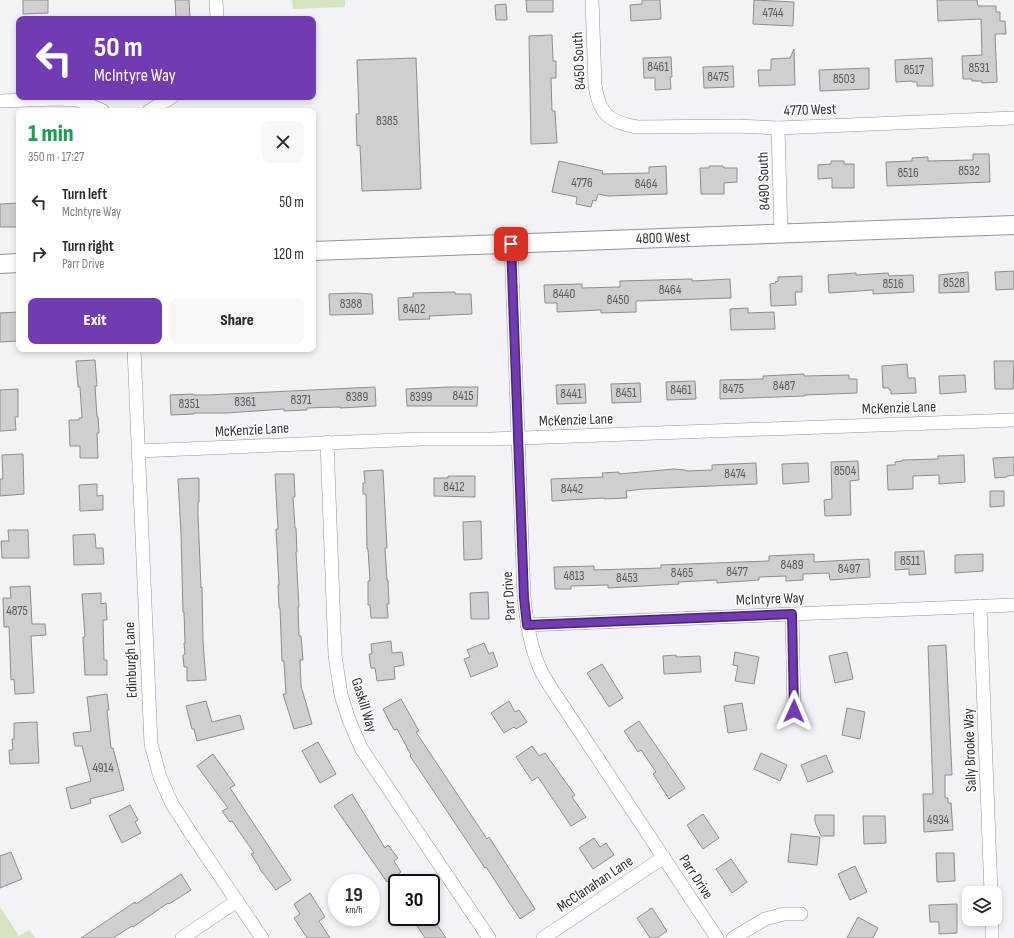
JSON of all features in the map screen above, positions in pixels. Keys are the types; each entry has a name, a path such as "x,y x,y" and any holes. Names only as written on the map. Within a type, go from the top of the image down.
{"street":[{"path":"216,0 217,16"},
{"name":"8450 South","path":"592,0 596,97 601,108 609,118"},
{"path":"0,101 28,100"},
{"path":"78,100 96,108"},
{"path":"154,108 167,100"},
{"name":"4770 West","path":"609,118 621,125 637,128 737,126 778,128 1014,118"},
{"name":"8490 South","path":"778,128 781,233"},
{"name":"4800 West","path":"316,251 1014,225"},
{"name":"Parr Drive","path":"511,244 524,598 527,625 534,652 542,672 559,700 717,938"},
{"path":"0,264 16,263"},
{"name":"Edinburgh Lane","path":"134,352 151,744 160,777 172,804 262,938"},
{"name":"McKenzie Lane","path":"138,451 327,442 518,438 1014,420"},
{"name":"Gaskill Way","path":"327,442 335,655 341,695 348,720 361,748 489,938"},
{"name":"McIntyre Way","path":"527,625 1014,605"},
{"name":"Sally Brooke Way","path":"980,606 991,886"},
{"path":"792,614 794,711"},
{"name":"McClanahan Lane","path":"543,938 664,857"},
{"path":"182,938 237,901"},
{"path":"733,938 765,919 784,914 801,914"},
{"path":"992,926 992,938"}],"green space":[{"path":"292,0 345,0 345,7 293,9"},
{"path":"0,907 19,936 29,930 35,938 0,938"}],"building":[{"path":"23,0 48,0 48,13 23,14"},
{"path":"175,0 189,0 190,16 176,16"},
{"path":"526,0 553,0 553,12 527,12"},
{"path":"642,0 660,0 661,19 631,21 630,5 642,4"},
{"path":"754,0 794,2 793,26 753,24"},
{"path":"937,0 977,0 978,6 996,6 996,12 1000,12 1000,21 1005,21 1006,34 995,34 997,82 982,83 982,81 963,79 962,56 982,55 981,19 938,21"},
{"path":"506,4 507,20 496,20 495,5"},
{"path":"552,35 553,61 556,61 556,78 551,78 552,111 555,111 557,143 531,144 529,36"},
{"path":"794,49 795,85 759,86 758,70 771,70 771,59 790,58"},
{"path":"671,57 671,89 655,90 655,78 644,78 643,58"},
{"path":"416,58 421,189 362,191 360,145 357,146 356,114 359,114 357,60"},
{"path":"932,58 933,86 917,86 917,82 912,81 896,82 895,60"},
{"path":"733,66 734,87 704,88 703,67"},
{"path":"869,68 869,89 820,91 819,70"},
{"path":"973,154 989,154 990,182 887,186 886,162 912,161 912,158 928,157 928,161 973,160"},
{"path":"559,161 603,171 602,174 649,173 649,167 666,166 667,194 608,196 598,194 596,201 593,200 591,207 576,204 577,197 552,192"},
{"path":"831,161 844,161 844,164 854,164 854,188 832,188 832,178 818,179 818,165 831,164"},
{"path":"709,166 737,168 737,182 724,183 724,194 701,194 700,168 709,168"},
{"path":"16,203 16,227 0,227 0,204"},
{"path":"1014,271 1014,289 996,290 995,272"},
{"path":"968,272 969,292 939,293 939,275"},
{"path":"856,273 856,275 888,273 889,276 913,275 914,292 873,294 873,290 829,293 828,275"},
{"path":"802,276 802,292 795,292 796,305 771,306 770,284 776,283 775,282 778,281 778,277"},
{"path":"692,279 692,281 730,279 731,298 636,301 636,312 601,313 601,310 557,312 557,303 545,303 544,285 582,284 582,288 620,287 620,281"},
{"path":"455,292 455,294 471,294 472,314 429,316 430,319 399,320 398,298 413,297 413,293"},
{"path":"329,294 372,294 373,314 330,315"},
{"path":"748,308 748,313 774,312 775,329 731,330 730,309"},
{"path":"16,312 16,341 0,342 0,313"},
{"path":"95,360 97,386 95,386 99,433 97,433 98,458 80,458 80,446 70,446 69,420 79,420 79,418 82,418 80,387 78,387 76,361"},
{"path":"994,361 1014,361 1013,389 995,389"},
{"path":"907,364 908,378 915,378 916,393 891,394 891,390 889,390 889,388 883,388 882,366"},
{"path":"804,374 804,376 849,375 849,379 857,379 857,393 720,399 720,380 763,379 763,376"},
{"path":"965,375 966,392 940,394 939,376"},
{"path":"695,381 696,399 667,400 666,382"},
{"path":"640,383 641,402 612,403 611,384"},
{"path":"585,384 586,403 557,404 556,385"},
{"path":"375,387 376,406 171,415 170,395 207,395"},
{"path":"478,387 477,406 407,406 406,389"},
{"path":"18,389 18,417 15,417 16,430 0,431 0,390"},
{"path":"23,454 24,494 0,496 0,479 3,479 2,455"},
{"path":"964,455 965,482 939,484 939,475 913,476 913,489 888,490 887,465 895,465 895,462 902,460 938,459 938,456"},
{"path":"1014,457 1014,475 995,478 993,458"},
{"path":"858,461 859,480 850,481 851,515 825,516 824,500 832,499 831,462"},
{"path":"756,463 757,484 644,489 626,491 627,498 552,501 551,479 603,477 602,473 619,472 619,474 674,469 686,471 712,470 712,465"},
{"path":"808,463 809,482 783,484 782,464"},
{"path":"383,470 387,548 385,548 389,604 387,604 388,618 371,618 370,605 368,605 368,581 370,581 367,549 366,494 363,494 363,483 365,483 364,471"},
{"path":"275,474 294,474 295,497 293,497 296,528 299,636 301,636 303,660 300,660 301,686 312,724 294,729 283,694 286,694 284,661 282,661 279,608 276,529 278,529"},
{"path":"448,476 475,476 475,497 434,496 434,478 448,478"},
{"path":"199,478 198,515 206,680 187,681 187,667 184,667 183,655 185,654 185,643 178,479"},
{"path":"97,484 97,496 103,495 103,510 80,511 79,485"},
{"path":"990,491 1004,491 1004,506 990,507"},
{"path":"481,521 482,559 464,560 463,522"},
{"path":"8,530 28,530 29,558 2,558 1,541 9,541"},
{"path":"95,534 96,548 103,548 104,564 74,565 73,535"},
{"path":"924,551 926,574 909,575 909,569 895,570 895,552"},
{"path":"814,554 814,562 869,559 870,577 830,580 829,573 803,574 803,580 786,581 786,576 759,577 759,580 717,583 717,580 678,582 679,584 608,588 608,585 571,586 571,589 555,589 554,567 594,566 594,570 661,568 661,565 769,561 769,556"},
{"path":"983,554 983,571 955,573 955,555"},
{"path":"30,586 32,624 45,624 46,635 31,636 34,693 15,694 14,679 11,680 9,627 4,627 3,598 11,598 10,587"},
{"path":"488,592 489,619 471,619 470,593"},
{"path":"101,593 101,604 106,603 107,620 103,620 104,660 107,660 107,675 85,675 83,637 85,637 82,594"},
{"path":"391,641 392,653 402,652 404,665 394,667 395,679 377,681 375,668 371,668 369,654 372,654 371,644"},
{"path":"484,643 489,654 493,652 498,666 471,677 464,659 470,657 467,650"},
{"path":"946,645 952,775 945,775 945,798 948,798 948,803 951,803 953,830 924,832 923,794 933,794 928,646"},
{"path":"735,652 759,657 754,684 735,681 738,666 733,665"},
{"path":"847,652 853,679 835,683 829,656"},
{"path":"676,655 676,657 700,656 701,672 664,674 663,656"},
{"path":"602,664 623,698 609,707 587,673"},
{"path":"107,694 111,748 113,748 124,790 90,799 91,803 71,809 66,788 91,781 82,746 75,746 73,733 91,731 87,697"},
{"path":"401,699 419,731 416,732 487,839 489,837 535,909 520,919 410,756 411,755 397,729 394,730 383,709"},
{"path":"206,701 212,722 240,715 244,729 197,741 186,706"},
{"path":"509,701 515,712 519,710 527,722 516,729 514,727 504,733 491,713"},
{"path":"742,703 747,730 728,733 724,706"},
{"path":"847,708 865,712 860,739 842,735"},
{"path":"639,721 685,788 669,799 653,774 656,772 641,750 638,752 624,731"},
{"path":"37,722 39,763 10,764 9,750 13,750 12,739 14,739 14,723"},
{"path":"318,742 336,774 320,783 302,751"},
{"path":"532,746 539,756 545,753 575,795 572,797 586,817 571,826 538,777 532,781 516,757"},
{"path":"761,753 787,765 780,781 754,769"},
{"path":"213,754 235,785 230,788 291,880 276,890 259,868 251,854 254,853 232,821 230,822 222,811 228,808 197,766"},
{"path":"826,755 833,772 808,782 801,765"},
{"path":"352,794 385,848 388,845 398,858 394,861 401,872 398,874 388,874 387,882 334,806"},
{"path":"130,805 138,820 135,822 141,833 122,843 109,816"},
{"path":"703,814 719,838 703,849 687,825"},
{"path":"815,815 834,815 834,836 821,836 815,822"},
{"path":"863,816 885,816 886,843 864,844"},
{"path":"791,834 820,837 817,865 788,862"},
{"path":"594,838 600,847 606,843 614,855 593,869 579,848"},
{"path":"11,852 22,879 0,888 0,856"},
{"path":"936,853 954,853 955,881 937,882"},
{"path":"731,859 747,882 732,893 716,869"},
{"path":"855,866 867,892 850,900 838,874"},
{"path":"181,874 191,890 113,938 81,938 135,902 136,904"},
{"path":"310,893 325,917 319,921 330,938 307,938 294,918 300,914 294,904"},
{"path":"957,904 957,933 939,934 939,922 930,922 929,905"},
{"path":"652,908 667,931 657,938 650,938 637,918"},
{"path":"858,917 878,928 873,938 847,938"},
{"path":"417,926 438,926 446,938 425,938"}],"route":[{"path":"511,244 524,598 527,625 792,614 794,711"}]}
